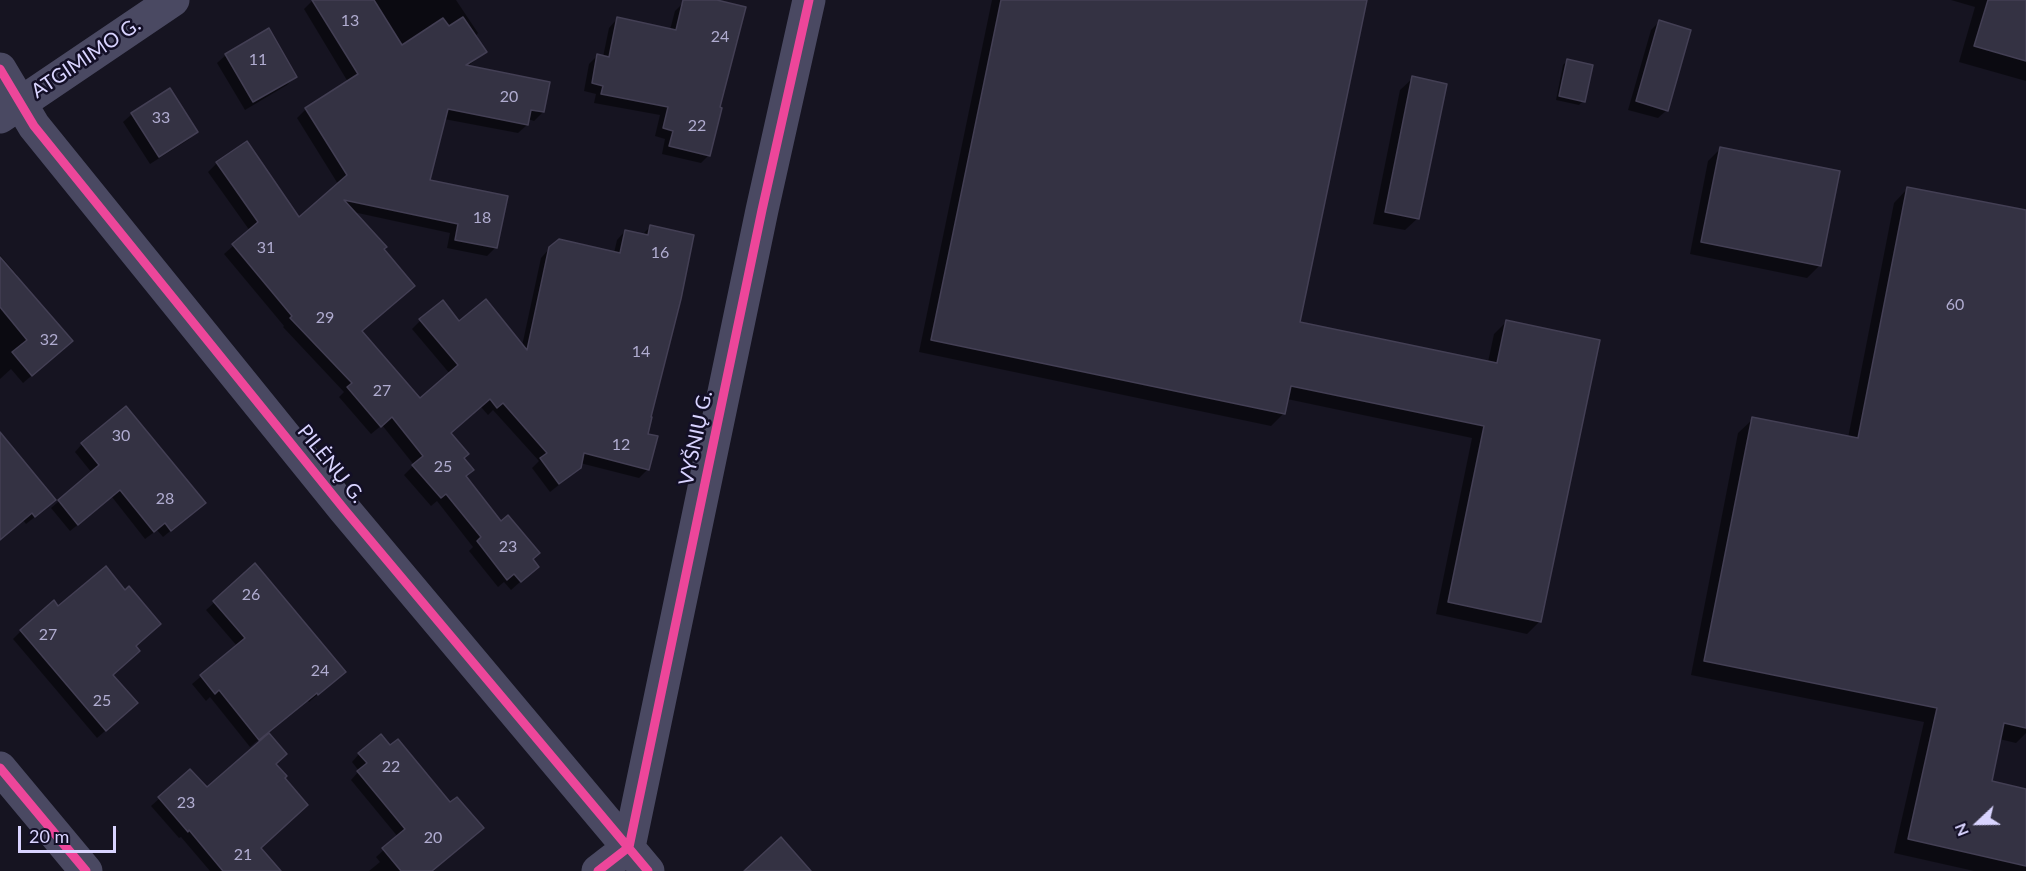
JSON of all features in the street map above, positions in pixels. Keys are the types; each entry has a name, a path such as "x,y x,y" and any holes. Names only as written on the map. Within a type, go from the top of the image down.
{"street":[{"name":"ATGIMIMO G.","path":"10,109 173,0"},
{"name":"VYŠNIŲ G.","path":"639,859 762,210 809,0"},
{"name":"PILĖNŲ G.","path":"0,69 10,109 34,126 344,509 639,859"},
{"path":"0,768 86,871"},
{"path":"598,871 639,859"}],"building":[{"path":"312,0 374,0 402,45 443,18 449,26 463,17 487,52 466,65 550,82 544,112 531,110 528,125 448,109 430,180 508,196 497,248 455,240 458,224 344,200 387,247 384,249 415,286 362,331 420,398 458,365 419,319 443,300 459,321 486,299 527,350 549,247 559,239 620,253 625,230 648,235 650,225 694,235 681,299 651,417 648,434 658,436 649,470 584,453 581,468 559,484 540,458 547,453 503,403 497,408 490,399 451,433 469,454 464,458 474,470 466,476 501,521 508,515 540,553 533,559 539,567 521,582 514,574 507,580 477,541 481,537 446,494 441,498 412,465 423,456 392,417 381,427 347,387 352,383 290,318 292,316 232,244 258,222 216,162 247,141 299,217 347,175 305,108 358,74"},
{"path":"683,0 717,0 746,7 710,156 669,146 673,131 663,128 668,107 601,94 603,86 592,83 597,54 609,57 617,17 676,30"},
{"path":"1001,0 1367,0 1300,322 1497,363 1506,320 1600,340 1541,622 1448,602 1484,426 1291,386 1285,414 931,340"},
{"path":"1988,0 2026,0 2026,61 1974,46"},
{"path":"1659,20 1691,30 1668,111 1636,101"},
{"path":"269,28 297,77 253,102 225,54"},
{"path":"1567,59 1593,65 1585,102 1559,96"},
{"path":"1412,76 1447,84 1419,219 1385,212"},
{"path":"170,88 198,132 159,157 131,113"},
{"path":"1720,147 1840,171 1821,266 1701,242"},
{"path":"1907,187 2026,210 2026,728 2004,723 1992,781 2026,789 2026,866 1908,839 1937,708 1704,661 1752,417 1858,438"},
{"path":"0,257 73,341 32,376 12,352 27,340 0,307"},
{"path":"126,406 206,503 171,531 165,523 154,532 120,490 78,525 58,500 99,465 81,443"},
{"path":"0,432 56,500 35,517 32,513 0,540"},
{"path":"255,563 346,672 259,740 219,690 215,694 200,675 245,638 213,601"},
{"path":"106,566 125,590 129,586 161,624 136,646 140,651 113,675 138,703 106,731 20,630 54,600 58,606"},
{"path":"269,733 287,754 276,764 308,805 261,848 281,871 223,871 158,797 190,769 207,787"},
{"path":"381,734 390,745 398,739 450,802 457,797 484,828 432,871 401,871 382,848 405,829 357,771 367,763 358,753"},
{"path":"781,837 811,871 744,871"}],"cycle path":[{"path":"598,871 629,847 762,210 809,0"},
{"path":"0,69 34,126 344,509 648,871"},
{"path":"0,768 86,871"}]}
